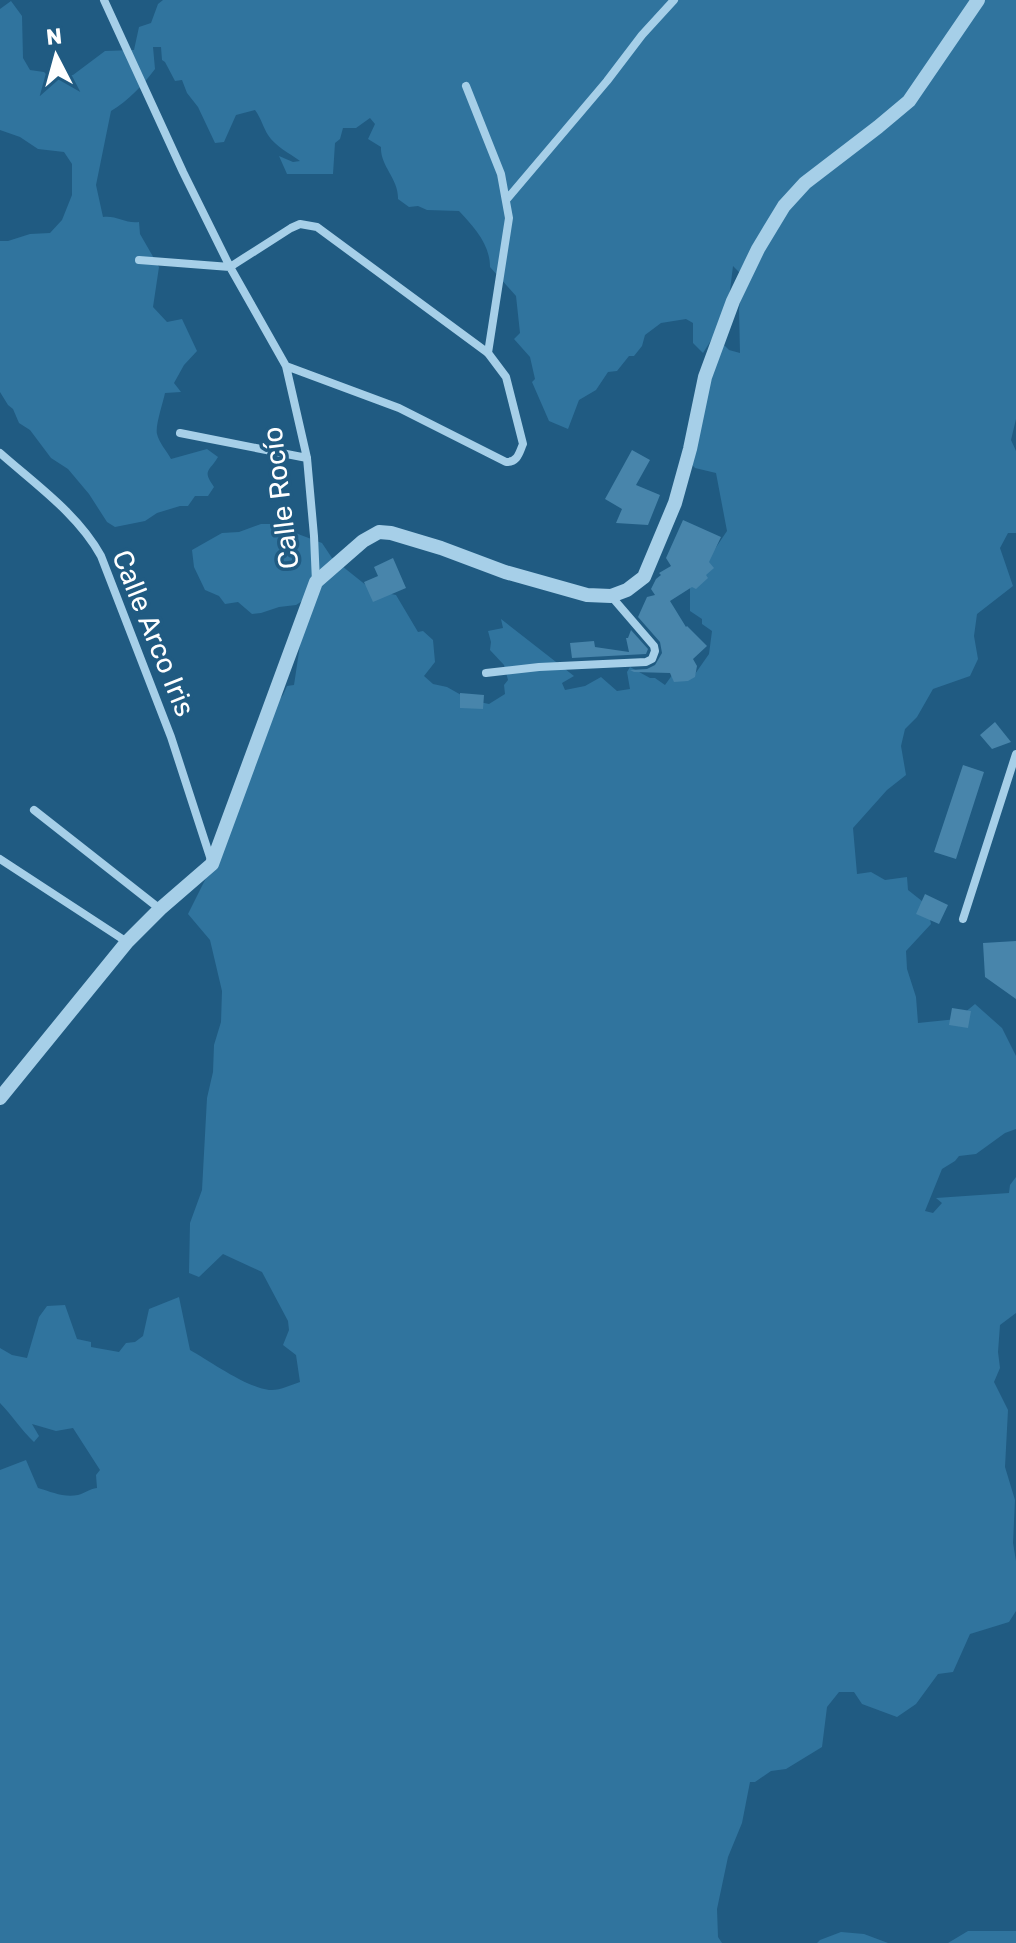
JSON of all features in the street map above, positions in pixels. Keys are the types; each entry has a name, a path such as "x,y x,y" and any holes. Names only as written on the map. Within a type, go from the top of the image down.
{"street":[{"name":"Calle Rocío","path":"104,0 230,267 286,366 307,458 316,582 212,864"},
{"path":"507,199 674,0"},
{"path":"316,582 379,532 441,548 505,572 587,595 611,596 627,590 644,577 675,503 705,377 733,301 758,249 784,206 805,183 909,101 978,0"},
{"path":"466,86 501,174 509,218 488,353"},
{"path":"139,260 230,267 291,228 300,224 317,227 488,353 506,377 523,444 516,459 506,462 399,408 286,366"},
{"path":"180,433 307,458"},
{"name":"Calle Arco Iris","path":"0,453 80,526 101,556 171,737 212,864"},
{"path":"486,673 646,662 652,659 654,646 611,596"},
{"path":"963,919 1016,754"},
{"path":"34,810 160,909"},
{"path":"0,859 127,942"},
{"path":"3,1089 127,942 212,864"}],"shaded area":[{"path":"163,0 1016,0 1016,419 1011,440 1016,451 1016,533 1008,533 1000,548 1013,586 977,614 974,636 978,659 970,676 933,689 917,717 905,729 901,746 906,775 887,790 853,828 857,874 871,872 885,880 907,877 908,890 927,905 931,924 906,951 918,1023 957,1019 975,1004 1002,1028 1016,1056 1016,1129 1005,1133 976,1154 959,1156 942,1169 925,1211 933,1213 942,1203 936,1198 1009,1193 1016,1177 1016,1313 1000,1325 1000,1368 994,1382 1008,1410 1005,1467 1015,1500 1016,1611 1009,1622 970,1634 953,1672 938,1674 916,1704 897,1717 862,1704 854,1692 839,1692 827,1707 822,1747 786,1769 771,1771 750,1782 742,1823 728,1857 717,1909 718,1937 722,1943 0,1943 0,1470 26,1460 38,1488 68,1496 97,1488 96,1475 100,1470 73,1428 56,1431 32,1424 39,1436 34,1442 0,1403 0,1348 27,1358 39,1317 47,1306 65,1305 77,1339 91,1342 91,1347 119,1352 126,1343 135,1342 143,1336 149,1309 179,1297 190,1350 260,1388 277,1390 300,1382 296,1355 283,1345 289,1330 288,1321 262,1272 223,1254 199,1277 189,1273 190,1223 202,1190 207,1098 213,1072 214,1045 221,1022 222,991 210,940 188,914 217,856 272,709 287,686 294,685 307,598 296,605 252,614 238,602 225,604 219,596 205,590 194,567 192,550 222,533 239,532 261,524 292,530 322,543 332,558 372,590 396,595 418,632 423,631 433,640 435,662 424,676 433,684 447,687 470,700 489,704 505,694 504,685 508,680 504,665 490,650 488,631 503,628 501,619 574,676 562,683 565,690 585,686 601,677 617,691 630,689 627,672 630,667 665,685 678,667 695,674 709,654 712,631 690,611 690,586 727,531 716,473 695,468 684,455 721,342 729,350 740,353 739,309 744,277 733,266 727,315 703,353 693,343 693,323 686,319 661,323 645,335 642,346 634,356 629,356 617,371 608,372 596,390 579,400 568,429 549,421 532,382 535,379 530,357 514,339 520,333 516,296 490,267 480,236 459,211 409,207 398,199 396,185 383,160 381,147 368,139 375,124 370,118 356,128 343,128 340,139 335,143 333,174 287,174 279,156 293,162 300,161 271,139 255,110 236,115 224,142 215,143 182,80 175,81 162,60 161,47 153,47 155,69 129,98 111,111 96,185 103,217 139,222 140,234 159,267 153,307 167,322 182,319 197,351 174,383 181,392 165,393 157,426 158,437 171,459 207,449 218,457 208,471 214,487 208,496 195,496 188,506 157,513 145,521 115,527 107,522 68,469 51,458 30,430 19,423 0,392 0,241 50,233 62,220 72,195 72,164 64,152 38,149 20,137 0,130 0,9 11,1 22,16 23,58 30,70 44,72 49,77 73,75 105,51 134,50 139,27 151,23 158,4"},
{"path":"968,1931 1016,1931 1016,1943 948,1943"},
{"path":"841,1932 864,1934 888,1943 817,1943"}],"building":[{"path":"632,450 650,460 636,485 660,495 648,525 616,523 622,509 605,499"},
{"path":"683,520 721,537 709,562 714,568 706,575 708,578 696,589 692,587 670,601 686,627 707,646 693,659 697,666 695,677 674,682 670,673 630,670 655,665 662,653 660,642 638,617 647,597 655,595 651,589 661,575 659,573 671,566 666,558"},
{"path":"393,558 406,588 373,602 364,582 378,576 374,567"},
{"path":"631,630 648,649 646,654 572,658 570,643 594,641 595,647 629,652 626,638"},
{"path":"460,693 484,695 483,709 460,708"},
{"path":"995,722 1011,742 992,749 980,735"},
{"path":"963,765 984,772 956,859 934,852"},
{"path":"925,894 948,905 939,924 916,914"},
{"path":"1016,941 1016,999 985,977 983,943"},
{"path":"952,1008 971,1011 968,1028 949,1025"}]}
